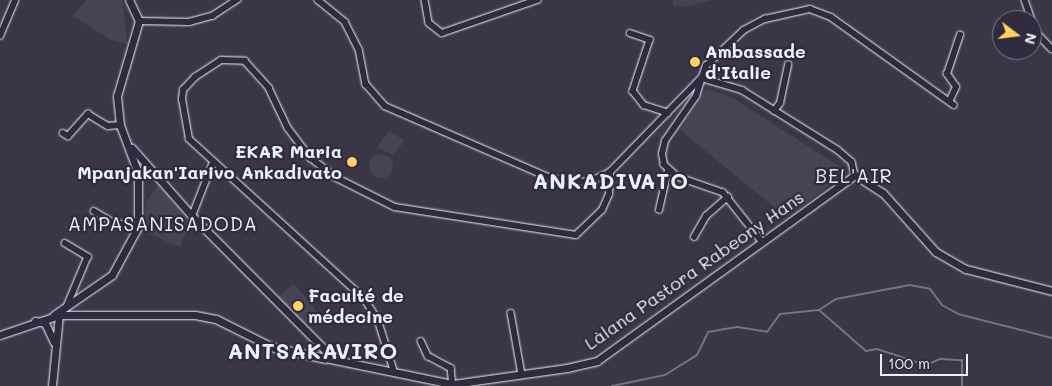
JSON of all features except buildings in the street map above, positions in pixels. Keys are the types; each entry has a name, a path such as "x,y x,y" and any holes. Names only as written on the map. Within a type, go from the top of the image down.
{"main road":[{"path":"56,315 112,274 138,227 138,173 130,146 120,124 120,76 139,21 129,0"},
{"path":"130,146 192,216 310,339 344,359"},
{"path":"138,173 148,167"},
{"path":"855,175 883,192 936,252 966,269 1052,291"},
{"name":"Làlana Pastora Rabeony Hans","path":"453,385 597,361 855,175"},
{"path":"68,307 70,315"},
{"path":"0,335 56,315 195,315 216,319 272,347 393,369 453,385"},
{"path":"55,357 56,315"},
{"path":"52,386 56,315"},
{"path":"35,321 45,323 54,343"},
{"path":"305,354 310,339"}],"street":[{"path":"0,36 15,0"},
{"path":"139,21 189,22 212,16 237,0"},
{"path":"318,0 345,22 359,49 366,84 385,106 553,179 589,182 610,172 668,114 701,78 714,55 744,30 765,19 810,9 831,17 952,103 956,87 947,74 960,35"},
{"path":"424,0 430,24 442,33 537,0"},
{"path":"1025,0 1036,32 1052,49"},
{"path":"630,33 650,40 633,91 644,105 668,114"},
{"path":"393,369 374,314 364,299 212,165 189,139 183,90 208,66 234,58 253,66 288,128 311,158 335,177 395,207 576,235 602,210 609,194 610,172"},
{"path":"774,111 780,103 788,65"},
{"path":"701,78 725,82 838,150 852,162 855,175"},
{"path":"659,210 668,170 662,154 664,141 696,96 701,78"},
{"path":"63,133 68,136 88,114 108,126 120,124"},
{"path":"192,216 212,165"},
{"path":"668,170 728,197 761,241"},
{"path":"694,237 706,216 728,197"},
{"path":"94,211 114,223 138,227"},
{"path":"65,243 88,257 68,307"},
{"path":"511,313 522,375"},
{"path":"421,341 428,356 451,368 453,385"}],"shaded area":[{"path":"86,0 123,0 127,44 111,40 73,16"},
{"path":"673,0 713,0 683,7 673,5"},
{"path":"706,89 730,96 848,172 786,217 680,130"},
{"path":"389,131 405,141 393,155 377,147"},
{"path":"381,154 386,155 392,161 392,171 386,177 381,178 376,177 370,171 369,166 370,161 376,155"},
{"path":"159,183 190,223 180,247 143,231 146,202"},
{"name":"Faculté de médecine","path":"294,283 318,313 303,325 277,298"}],"waterway":[{"path":"612,386 665,375 697,355 708,332 737,327 767,332 780,314 819,310 836,299 910,285 930,289 942,305 958,314 1052,338"},
{"path":"819,310 866,351 877,349 926,365 940,359 962,360 962,386"}],"place":[{"name":"Ambassade d'Italie","path":"695,62"},
{"name":"EKAR Maria Mpanjakan'Iarivo Ankadivato","path":"352,162"},
{"name":"Faculté de médecine","path":"298,306"}],"district":[{"name":"BEL'AIR","path":"854,176"},
{"name":"ANKADIVATO","path":"611,181"},
{"name":"AMPASANISADODA","path":"163,224"},
{"name":"ANTSAKAVIRO","path":"313,351"}]}
